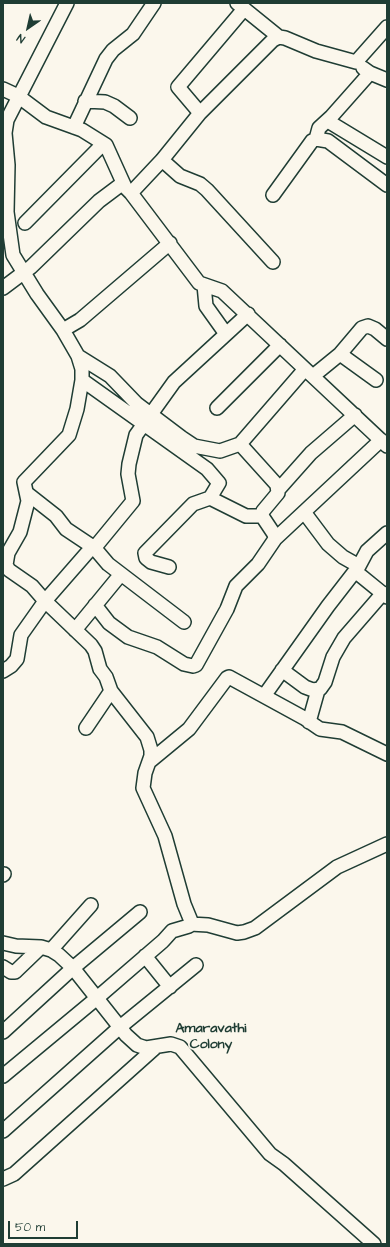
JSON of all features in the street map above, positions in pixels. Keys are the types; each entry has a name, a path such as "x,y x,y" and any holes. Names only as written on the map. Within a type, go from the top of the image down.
{"street":[{"path":"67,3 18,96 7,120 5,133 8,165 7,212 13,255 37,294 63,330 78,356 82,369 82,380 73,428 64,441 26,479 24,486 28,494 56,516 66,529 94,548 101,557 121,574 184,622"},
{"path":"74,127 106,59 113,50 133,34 154,3"},
{"path":"200,113 178,87 241,6 279,37 316,51 356,62 370,73 387,80"},
{"path":"356,62 387,27"},
{"path":"3,288 24,272 99,201 127,188 162,160 200,113 273,40 279,37"},
{"path":"273,195 312,141 316,138 320,128 370,73"},
{"path":"3,89 18,96 46,117 74,127 103,144 110,152 127,188 199,282 204,286 222,291 384,443 275,539 258,564 236,586 227,609 193,666 184,664 157,647 128,637 118,631 109,623 95,605"},
{"path":"85,101 105,102 114,106 130,118"},
{"path":"331,117 330,123 387,157"},
{"path":"316,138 328,141 387,185"},
{"path":"25,223 103,144"},
{"path":"162,160 180,176 200,184 207,190 273,262"},
{"path":"63,330 80,320 170,243"},
{"path":"204,286 206,306 226,334"},
{"path":"3,671 11,666 17,659 21,635 45,601 98,544 132,501 128,474 136,435 174,382 248,314"},
{"path":"82,380 194,446 220,451 240,444 309,372 340,354 362,328 368,326 375,329 387,339"},
{"path":"217,408 280,345"},
{"path":"340,354 376,380"},
{"path":"78,356 110,376 137,404 147,419 218,480 218,487 210,498"},
{"path":"262,516 279,489 311,453 355,415"},
{"path":"240,444 278,485 279,489"},
{"path":"28,494 24,519 8,553 6,565 9,570 32,586 45,601 93,648 100,669 106,677 111,691 146,737 151,750 143,788 165,836 190,924"},
{"path":"169,567 151,562 146,558 145,553 190,506 204,498 210,498 246,516 262,516"},
{"path":"304,512 328,544 343,558 357,568 385,595 344,638 333,657 325,682 318,690 310,722"},
{"path":"262,516 274,534 275,539"},
{"path":"264,696 357,568 367,551 387,533"},
{"path":"75,630 121,574"},
{"path":"282,670 298,682 318,690"},
{"path":"149,762 189,729 227,678 232,679 264,696 320,729 342,732 387,754"},
{"path":"86,728 111,691"},
{"path":"3,1076 97,998 163,941 172,931 189,926 190,924 208,925 237,933 249,930 262,923 294,897 337,867 387,844"},
{"path":"3,967 11,972 15,972 46,948 91,905"},
{"path":"3,1032 73,968 140,912"},
{"path":"3,943 16,946 46,948 73,968 137,1045 146,1048 171,1044 180,1047 270,1154 284,1164 374,1244"},
{"path":"145,956 170,986"},
{"path":"3,1131 120,1026 196,965"},
{"path":"3,1179 14,1174 156,1047"}],"district":[{"name":"Amaravathi Colony","path":"211,1038"}]}
